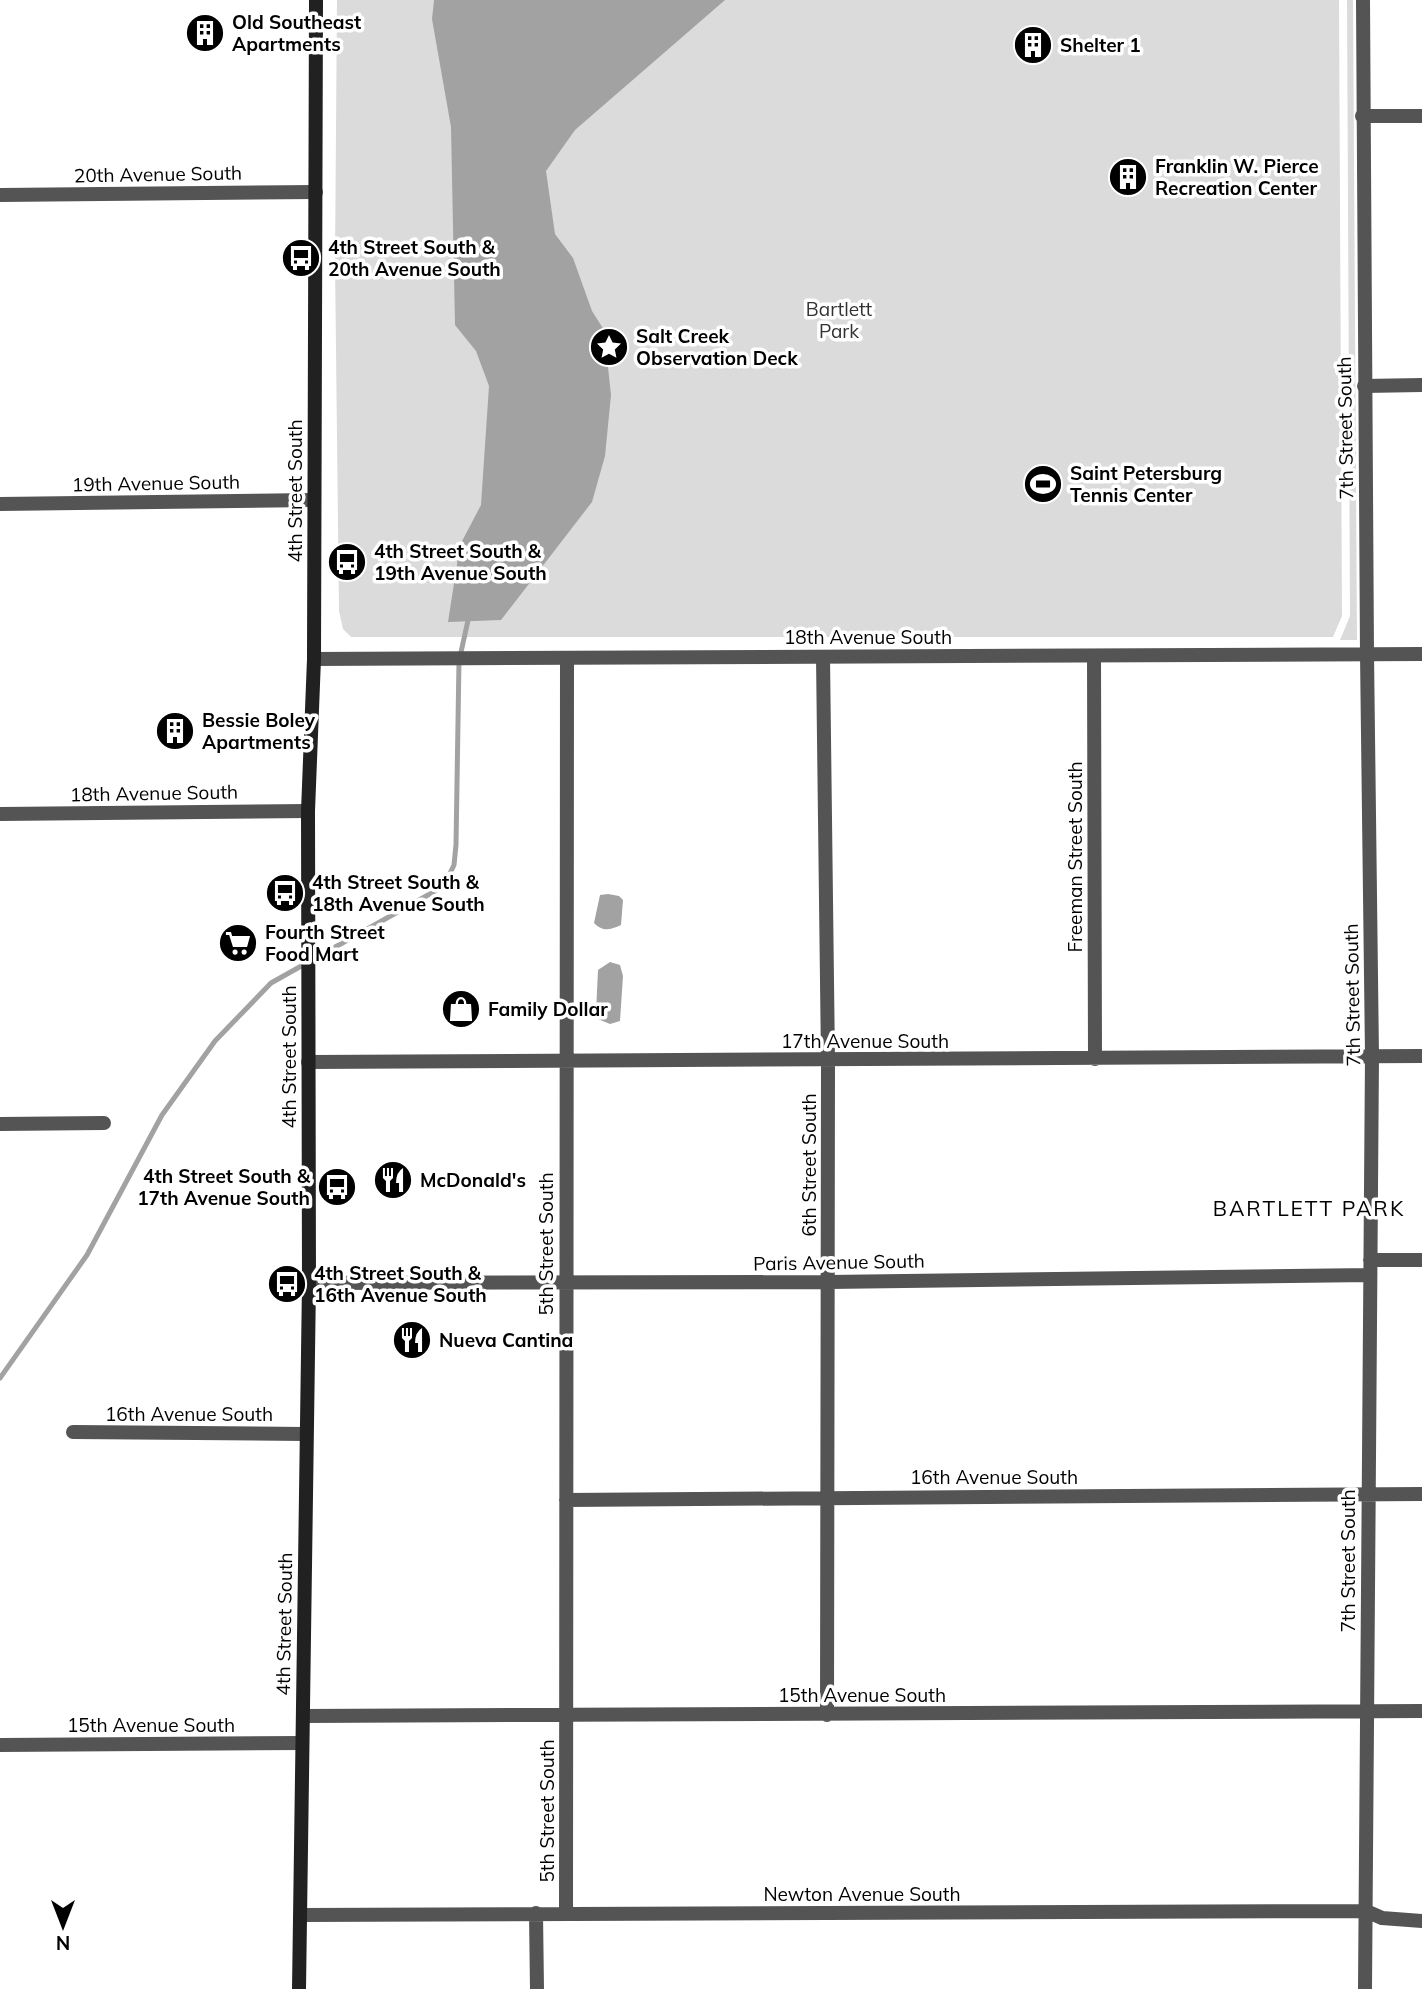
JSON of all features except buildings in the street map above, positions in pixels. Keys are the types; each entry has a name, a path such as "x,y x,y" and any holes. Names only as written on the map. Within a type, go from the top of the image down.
{"main road":[{"name":"4th Street South","path":"299,1989 309,1283 308,811 314,659 316,0"}],"street":[{"name":"7th Street South","path":"1363,0 1364,386 1372,1056 1365,1989"},
{"path":"1362,116 1422,116"},
{"name":"20th Avenue South","path":"0,195 316,192"},
{"path":"1364,386 1422,385"},
{"name":"19th Avenue South","path":"0,504 313,500"},
{"name":"18th Avenue South","path":"314,659 1422,654"},
{"name":"Freeman Street South","path":"1094,656 1095,1059"},
{"name":"6th Street South","path":"823,657 829,1282 825,1497 827,1715"},
{"name":"5th Street South","path":"566,1913 567,658"},
{"name":"18th Avenue South","path":"0,814 308,811"},
{"name":"17th Avenue South","path":"308,1062 1422,1056"},
{"path":"0,1124 104,1123"},
{"name":"Paris Avenue South","path":"309,1283 829,1282 1370,1268 1422,1260"},
{"name":"16th Avenue South","path":"73,1432 305,1434"},
{"name":"16th Avenue South","path":"566,1500 1422,1494"},
{"name":"15th Avenue South","path":"303,1716 1422,1711"},
{"name":"15th Avenue South","path":"0,1745 302,1743"},
{"name":"Newton Avenue South","path":"301,1915 1366,1911 1382,1918 1422,1921"},
{"path":"537,1913 537,1989"}],"green space":[{"name":"Bartlett Park","path":"337,0 1339,0 1342,616 1333,637 351,637 343,629 339,611 335,262"},
{"path":"1347,0 1353,0 1357,640 1340,640 1350,616"}],"shaded area":[{"path":"434,0 725,0 575,130 546,171 555,234 573,258 592,311 604,330 611,395 605,456 592,502 501,620 448,622 460,545 481,505 489,386 476,351 455,325 451,127 432,19"},
{"path":"600,895 619,896 623,900 621,925 607,929 594,923"},
{"path":"610,962 620,965 623,976 620,1021 610,1024 598,1019 596,1013 598,970"}],"waterway":[{"path":"0,1378 87,1255 162,1115 215,1041 271,983 444,886 454,865 456,845 459,661 469,616"}],"place":[{"name":"Old Southeast Apartments","path":"205,33"},
{"name":"Shelter 1","path":"1033,45"},
{"name":"Franklin W. Pierce Recreation Center","path":"1128,177"},
{"name":"4th Street South & 20th Avenue South","path":"301,258"},
{"name":"Salt Creek Observation Deck","path":"609,347"},
{"name":"Saint Petersburg Tennis Center","path":"1043,484"},
{"name":"4th Street South & 19th Avenue South","path":"347,562"},
{"name":"Bessie Boley Apartments","path":"175,731"},
{"name":"4th Street South & 18th Avenue South","path":"285,893"},
{"name":"Fourth Street Food Mart","path":"238,943"},
{"name":"Family Dollar","path":"461,1009"},
{"name":"McDonald's","path":"393,1180"},
{"name":"4th Street South & 17th Avenue South","path":"337,1187"},
{"name":"4th Street South & 16th Avenue South","path":"287,1284"},
{"name":"Nueva Cantina","path":"412,1340"}],"district":[{"name":"BARTLETT PARK","path":"1309,1208"}]}
